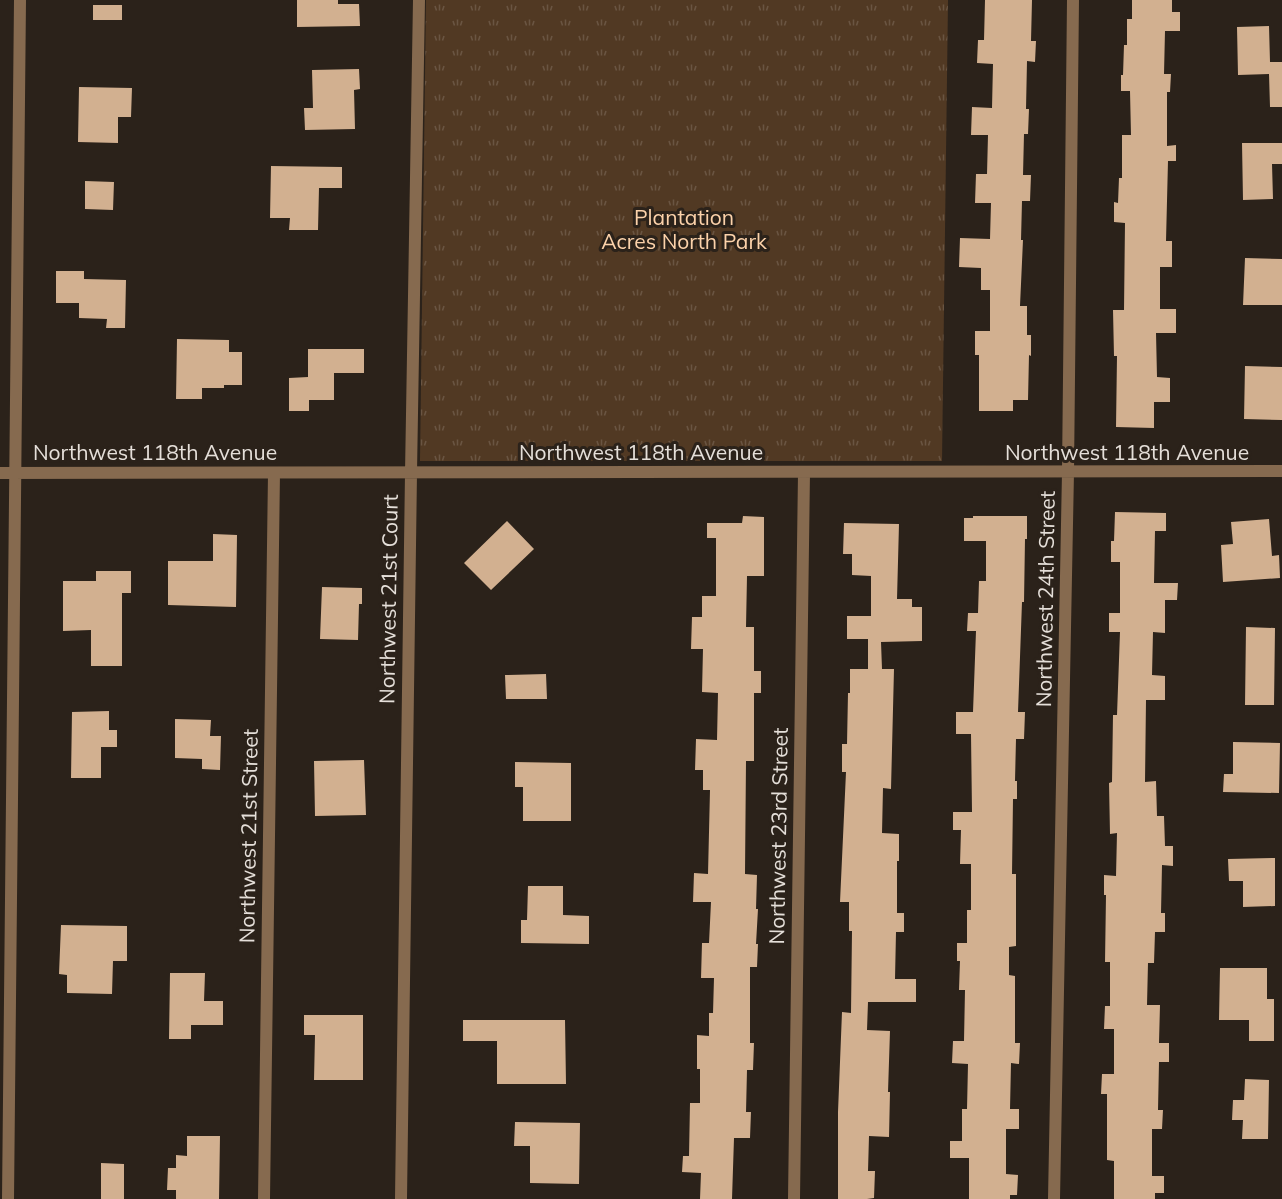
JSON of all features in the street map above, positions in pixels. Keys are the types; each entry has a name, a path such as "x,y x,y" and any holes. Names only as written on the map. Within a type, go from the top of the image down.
{"street":[{"path":"8,1199 20,0"},
{"name":"Northwest 21st Court","path":"401,1199 418,0"},
{"name":"Northwest 24th Street","path":"1054,1199 1068,472 1073,0"},
{"name":"Northwest 118th Avenue","path":"0,473 1282,471"},
{"name":"Northwest 21st Street","path":"264,1199 274,473"},
{"name":"Northwest 23rd Street","path":"794,1199 804,473"}],"green space":[{"name":"Plantation Acres North Park","path":"426,0 948,0 942,461 420,461"}],"building":[{"path":"297,0 338,0 338,4 359,4 360,26 297,27"},
{"path":"985,0 1032,0 1031,41 1036,41 1035,62 1027,61 1026,109 1029,109 1028,134 1024,134 1023,175 1031,175 1030,201 1022,201 1021,240 1023,240 1020,306 1027,306 1027,335 1031,335 1031,356 1029,355 1028,400 1013,400 1013,411 979,411 979,355 975,355 975,331 990,331 990,290 981,290 981,268 959,267 960,238 990,239 991,203 975,203 976,174 987,174 988,135 971,135 972,107 992,108 993,64 977,63 978,40 984,40"},
{"path":"1132,0 1172,0 1172,12 1180,12 1180,31 1165,31 1164,74 1171,74 1170,92 1167,92 1167,146 1176,145 1176,161 1168,161 1166,241 1172,241 1172,267 1160,267 1160,309 1176,309 1176,333 1156,333 1157,377 1170,378 1170,402 1154,402 1154,428 1116,427 1117,356 1114,356 1113,310 1124,310 1125,223 1114,222 1114,202 1118,203 1119,178 1122,178 1122,135 1131,135 1130,91 1121,91 1121,75 1123,75 1124,45 1127,45 1127,19 1132,19"},
{"path":"93,5 122,5 122,20 93,20"},
{"path":"1269,26 1270,62 1282,62 1282,107 1270,107 1269,74 1238,75 1237,27"},
{"path":"359,69 360,89 354,90 355,129 305,130 304,108 313,108 312,70"},
{"path":"79,87 132,88 131,117 118,117 118,143 78,142"},
{"path":"1242,143 1282,143 1282,164 1272,164 1273,199 1243,200"},
{"path":"271,166 342,167 342,188 319,188 318,230 289,230 290,218 270,218"},
{"path":"85,181 114,182 113,210 85,209"},
{"path":"1245,258 1282,259 1282,305 1243,305"},
{"path":"56,271 84,271 84,279 126,280 125,328 106,328 107,319 79,318 79,303 56,303"},
{"path":"177,339 229,340 229,352 242,352 242,385 202,388 202,399 176,399"},
{"path":"308,349 364,349 364,373 334,373 334,400 309,400 309,411 289,411 289,378 308,377"},
{"path":"1245,366 1282,367 1282,420 1244,419"},
{"path":"1115,512 1166,513 1166,531 1155,531 1154,583 1178,583 1177,600 1165,600 1165,633 1153,632 1152,675 1165,676 1165,700 1146,700 1145,782 1156,781 1157,816 1164,816 1165,846 1173,846 1173,866 1162,865 1161,913 1165,913 1165,932 1155,932 1154,963 1148,963 1147,1005 1160,1005 1159,1043 1169,1043 1169,1062 1159,1062 1158,1110 1163,1110 1162,1129 1152,1129 1152,1176 1164,1176 1164,1193 1155,1193 1155,1199 1114,1199 1114,1161 1107,1160 1107,1094 1101,1094 1102,1074 1114,1074 1114,1029 1104,1029 1105,1006 1110,1006 1110,962 1105,962 1104,875 1116,876 1117,833 1110,834 1109,783 1112,782 1113,715 1117,715 1120,632 1109,632 1109,613 1120,613 1120,562 1111,562"},
{"path":"743,516 764,517 764,576 747,576 746,627 754,627 754,671 761,671 761,693 754,693 754,761 746,761 745,874 757,875 756,909 758,909 757,967 750,967 750,1043 754,1043 753,1070 747,1070 746,1112 751,1112 750,1138 734,1138 732,1199 700,1199 701,1173 682,1172 683,1156 689,1156 690,1103 700,1103 697,1035 709,1036 709,1013 713,1013 714,978 701,978 702,943 709,943 711,902 693,902 694,873 708,874 710,790 703,790 703,770 695,770 696,739 717,740 718,693 702,692 703,649 691,649 692,617 702,617 702,596 716,596 716,538 707,538 707,523 742,523"},
{"path":"973,516 1027,516 1018,712 1025,712 1024,739 1016,739 1017,799 1013,799 1012,874 1016,874 1016,946 1009,947 1009,975 1015,976 1015,1043 1020,1043 1019,1064 1011,1063 1010,1109 1019,1109 1019,1129 1006,1129 1006,1174 1018,1175 1017,1195 1010,1195 1010,1199 969,1199 969,1158 950,1158 950,1141 962,1141 962,1109 967,1109 968,1064 952,1063 953,1041 964,1041 965,990 959,990 960,961 957,961 957,943 967,943 967,910 971,910 971,864 960,864 961,830 953,830 953,812 972,812 971,734 956,734 956,712 973,712 976,631 967,631 968,613 978,613 979,581 986,581 986,541 964,541 964,518 973,518"},
{"path":"1269,519 1272,556 1279,555 1280,578 1223,582 1221,545 1233,544 1231,522"},
{"path":"507,521 534,549 491,590 464,563"},
{"path":"844,523 899,524 897,599 912,599 912,607 922,607 922,641 881,642 882,669 894,669 891,789 883,788 882,833 899,834 897,913 904,913 904,932 896,932 895,979 916,979 916,1002 868,1002 867,1030 890,1031 888,1092 890,1092 889,1137 869,1136 868,1171 875,1171 874,1198 867,1199 838,1199 838,1112 842,1012 851,1013 852,931 849,931 849,902 840,902 846,772 842,772 842,744 847,744 850,669 868,669 868,639 847,639 847,616 871,616 871,576 852,575 852,554 843,554"},
{"path":"213,534 237,535 236,607 168,605 168,561 213,561"},
{"path":"96,571 131,571 131,593 122,593 122,666 91,666 91,630 63,631 63,581 96,581"},
{"path":"322,587 362,588 358,640 320,639"},
{"path":"1246,627 1275,628 1274,705 1245,705"},
{"path":"546,674 547,699 506,699 505,675"},
{"path":"109,711 109,730 117,730 117,747 101,747 101,778 71,778 72,712"},
{"path":"175,719 211,720 210,736 221,736 220,770 202,769 202,759 175,758"},
{"path":"1233,742 1280,743 1279,793 1223,792 1224,774 1233,774"},
{"path":"364,760 366,815 315,816 314,761"},
{"path":"515,762 571,763 571,821 523,821 523,787 515,787"},
{"path":"1275,858 1275,906 1243,907 1243,881 1229,881 1228,859"},
{"path":"528,886 563,886 563,915 589,916 589,944 521,943 521,920 527,920"},
{"path":"61,925 127,926 127,961 113,961 112,994 67,993 67,975 59,974"},
{"path":"1220,968 1267,968 1267,999 1274,999 1274,1041 1249,1041 1249,1020 1219,1020"},
{"path":"170,973 205,973 204,1001 223,1001 223,1025 191,1025 191,1039 169,1039"},
{"path":"304,1015 363,1015 363,1080 314,1080 315,1035 304,1035"},
{"path":"463,1020 565,1020 566,1084 497,1084 497,1041 463,1041"},
{"path":"1245,1079 1269,1080 1268,1139 1242,1139 1243,1120 1232,1120 1233,1100 1244,1100"},
{"path":"515,1122 580,1123 579,1184 530,1183 530,1146 514,1146"},
{"path":"187,1136 220,1136 219,1199 176,1199 176,1190 167,1190 168,1168 176,1168 176,1155 187,1156"},
{"path":"101,1163 124,1164 124,1199 101,1199"}]}
